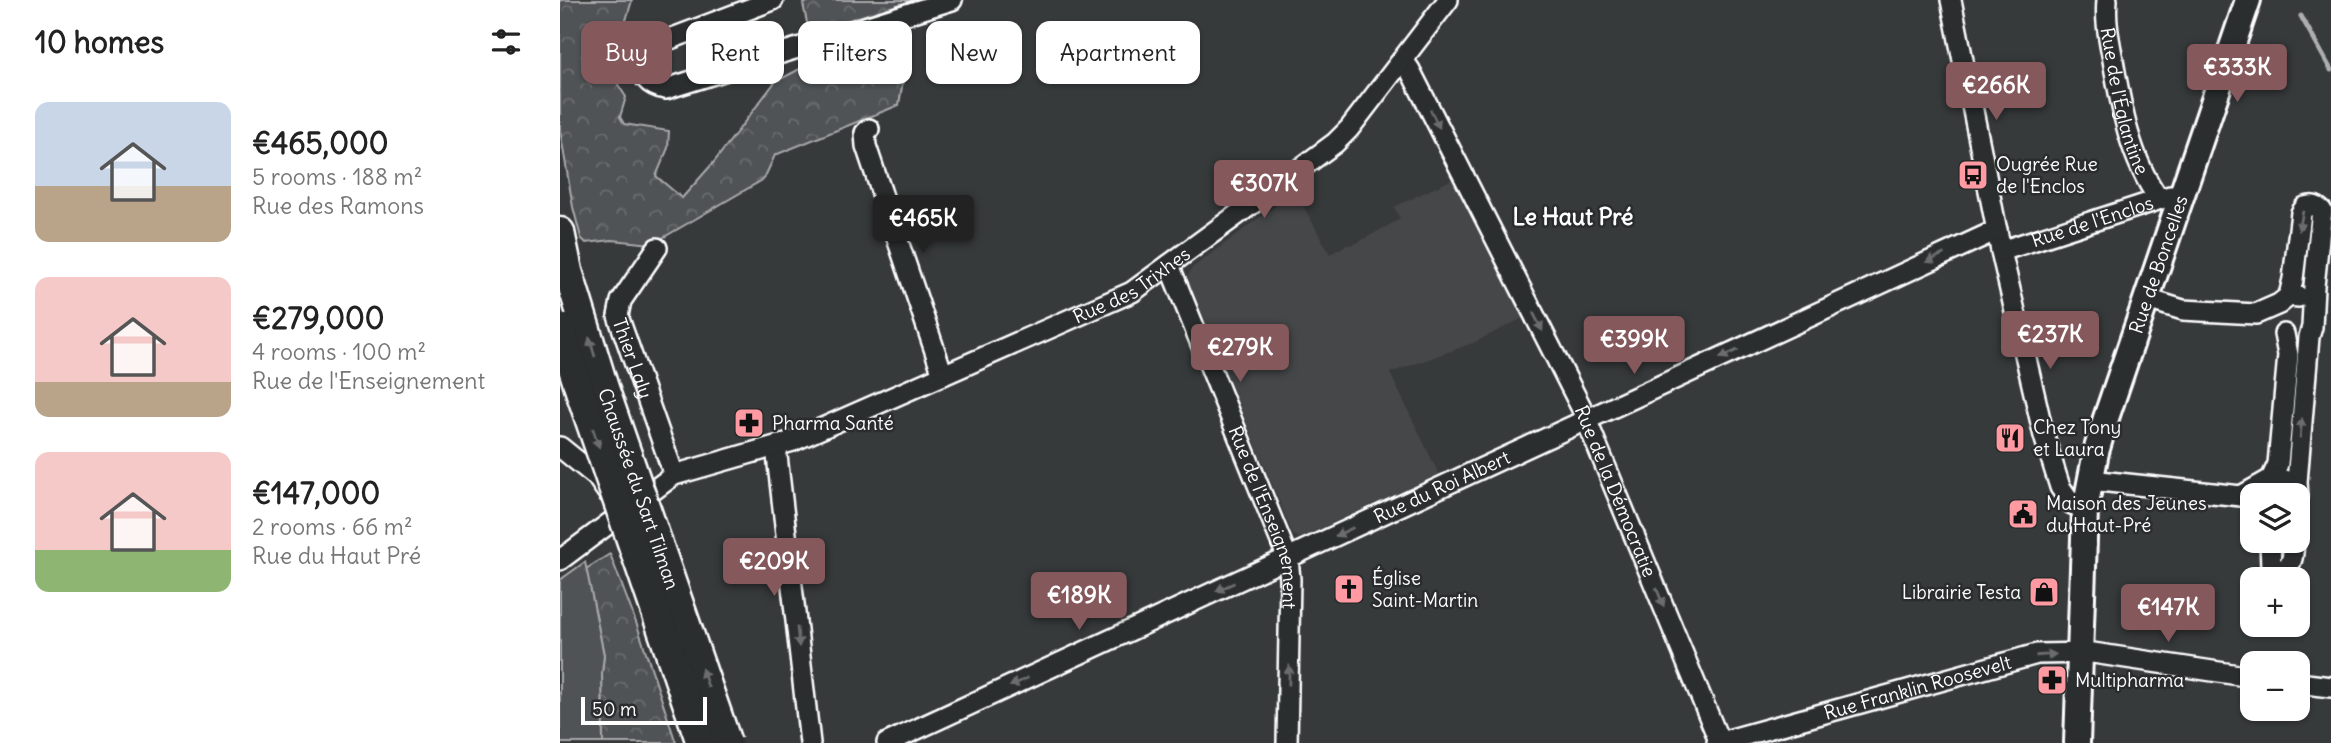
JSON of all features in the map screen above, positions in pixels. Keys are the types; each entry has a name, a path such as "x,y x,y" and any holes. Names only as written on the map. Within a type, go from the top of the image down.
{"highway":[{"name":"Chaussée du Sart Tilman","path":"560,232 568,271 604,388 727,743"},
{"name":"Chaussée du Sart Tilman","path":"560,327 701,743"}],"main road":[{"name":"Rue de Boncelles","path":"2077,743 2085,509 2090,481 2106,418 2248,0"}],"street":[{"path":"773,0 657,44 644,54 641,63 647,82 655,88 666,89 953,0"},
{"name":"Rue des Trixhes","path":"674,475 776,447 1132,292 1335,143 1349,129 1448,0"},
{"path":"1951,0 2001,251 2050,458 2060,487 2078,508 2085,509"},
{"name":"Rue de l'Églantine","path":"2108,0 2107,27 2124,116 2141,168 2159,199"},
{"name":"Rue de la Démocratie","path":"1403,60 1587,420 1719,743"},
{"path":"869,129 864,138 866,146 943,376"},
{"name":"Rue de l'Enclos","path":"2001,251 2183,193"},
{"path":"2147,299 2183,310 2256,314 2279,304 2288,296 2293,279 2301,213 2305,207 2311,205 2322,211 2297,483"},
{"name":"Rue du Roi Albert","path":"887,743 1997,230"},
{"name":"Thier Laly","path":"657,248 621,301 618,316 674,475"},
{"name":"Rue de l'Enseignement","path":"1169,265 1287,559 1290,579 1287,743"},
{"path":"2288,296 2314,298"},
{"path":"2256,314 2284,334 2309,337"},
{"path":"2266,483 2278,464 2288,355 2284,334"},
{"path":"560,447 597,477 608,494 617,517"},
{"path":"776,447 810,743"},
{"path":"560,561 674,475"},
{"path":"2271,479 2281,483"},
{"path":"2090,481 2240,500"},
{"path":"2270,553 2271,567 2283,570 2289,567 2293,553"},
{"name":"Rue Franklin Roosevelt","path":"1719,743 2038,654 2105,655 2240,675"},
{"path":"2310,684 2331,687"}],"shaded area":[{"path":"1453,179 1523,318 1473,343 1390,373 1439,474 1300,538 1293,535 1188,275 1192,268 1295,191 1330,254 1355,244 1400,219 1394,207"}],"green space":[{"path":"560,0 632,0 626,21 581,21 581,84 618,84 626,97 620,117 624,124 669,131 668,148 656,176 682,198 714,162 773,84 784,84 784,77 798,70 798,84 902,84 899,105 775,155 764,179 652,244 612,240 586,243 581,238 560,130"},
{"path":"811,0 914,0 845,21 807,21 803,4"},
{"path":"610,554 676,743 603,743 604,655 586,569"},
{"path":"585,562 604,655 603,743 560,743 560,580"}],"waterway":[{"path":"2301,16 2331,70"}],"place":[{"name":"Ougrée Rue de l'Enclos","path":"1973,175"},
{"name":"Pharma Santé","path":"749,423"},
{"name":"Chez Tony et Laura","path":"2010,438"},
{"name":"Maison des Jeunes du Haut-Pré","path":"2023,514"},
{"name":"Église Saint-Martin","path":"1349,589"},
{"name":"Librairie Testa","path":"2044,592"},
{"name":"Multipharma","path":"2052,680"}],"district":[{"name":"Le Haut Pré","path":"1573,217"}]}
